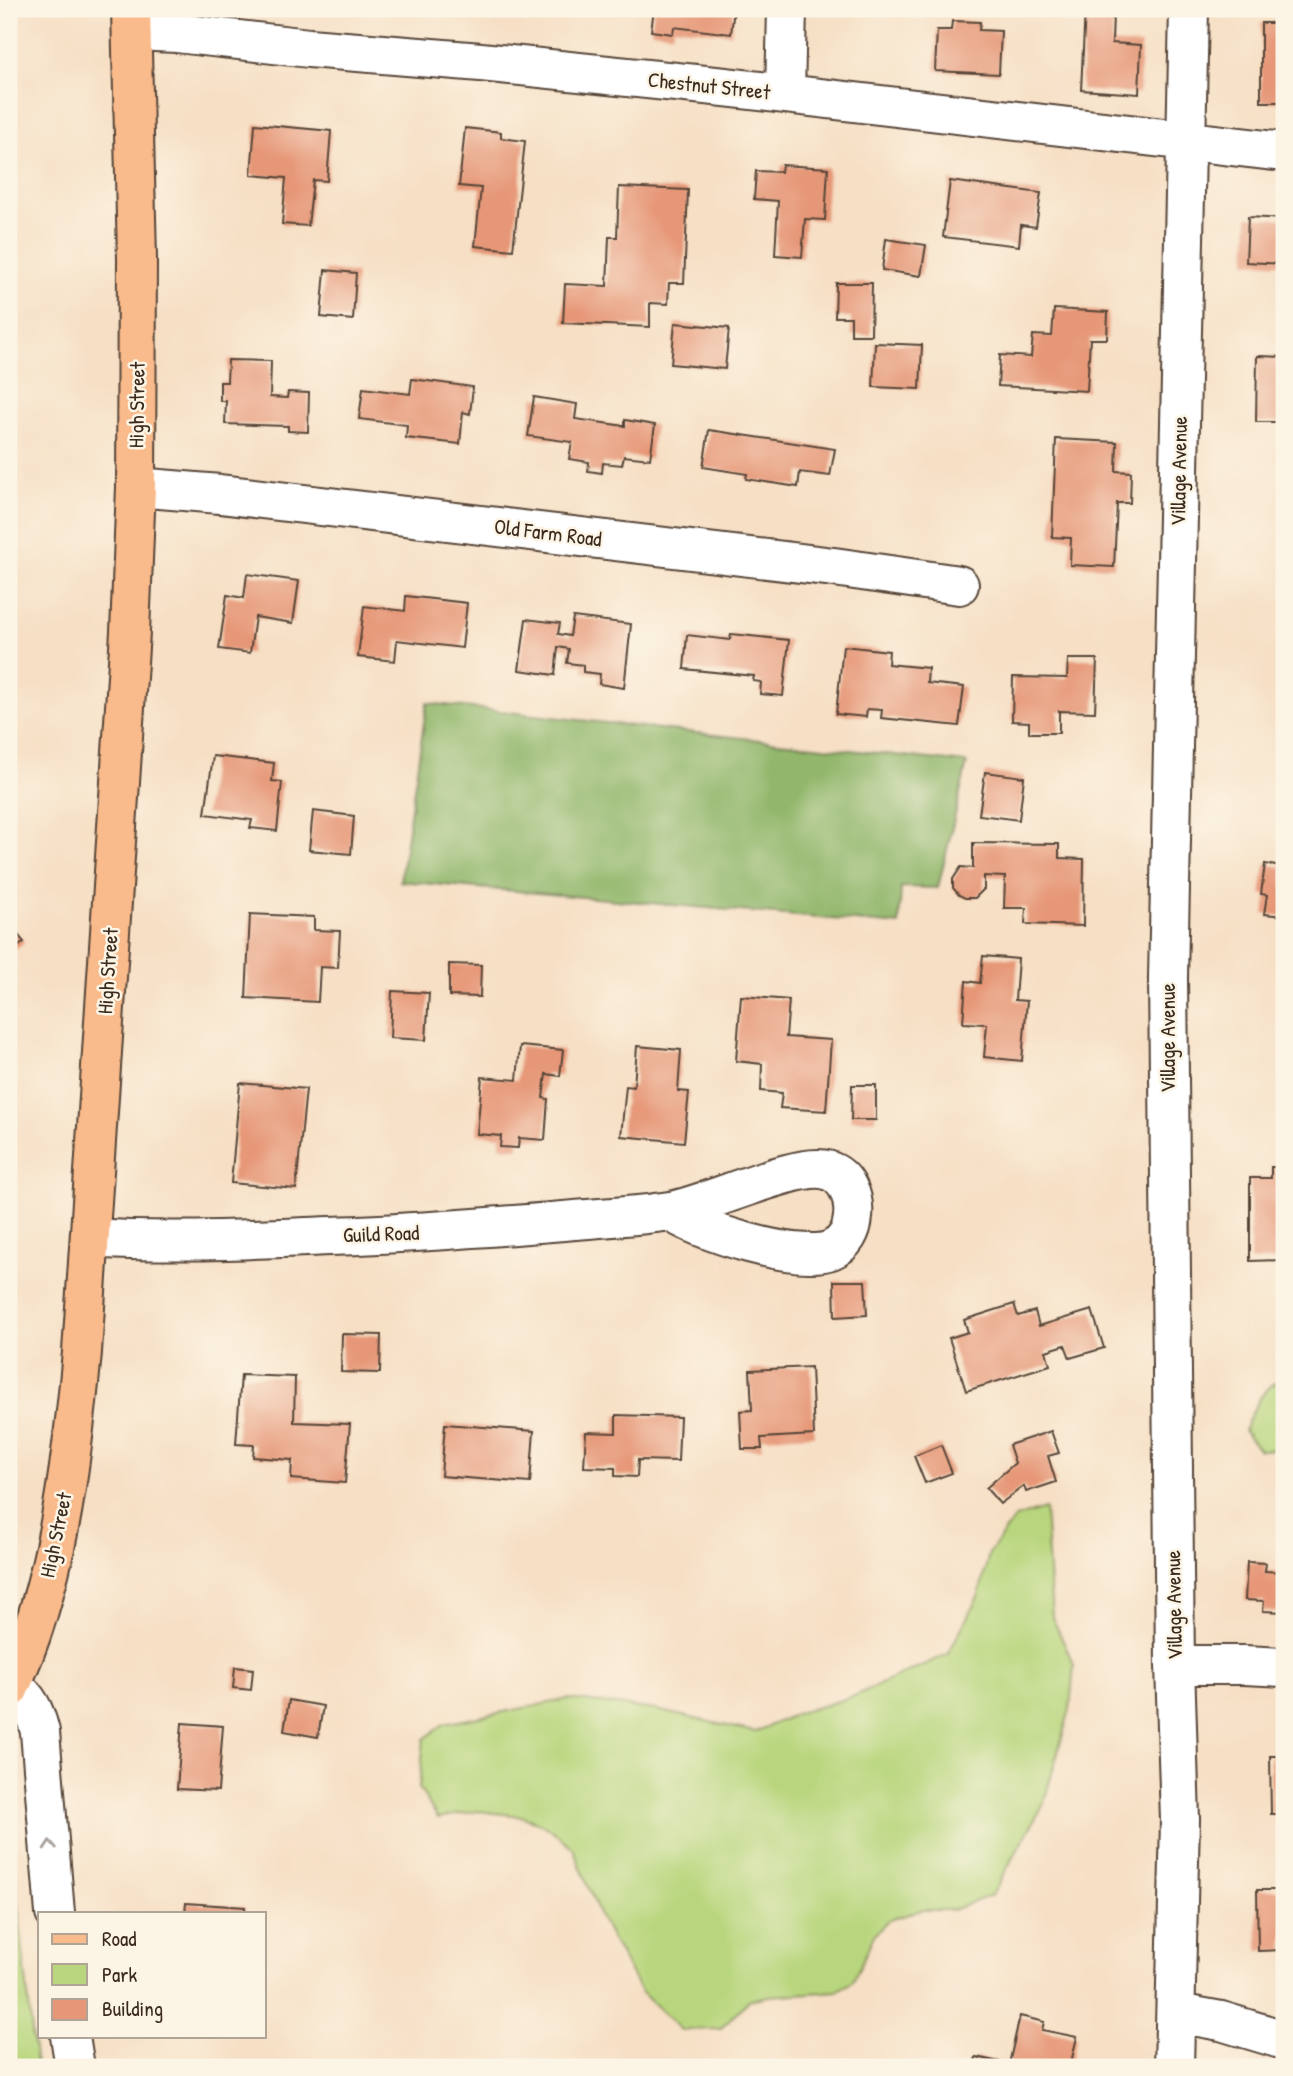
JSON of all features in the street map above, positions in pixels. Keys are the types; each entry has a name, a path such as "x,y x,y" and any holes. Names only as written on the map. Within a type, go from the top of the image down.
{"main road":[{"name":"High Street","path":"10,1687 43,1593 64,1497 78,1402 130,632 136,487 138,271 132,20"}],"street":[{"path":"785,94 787,9"},
{"name":"Village Avenue","path":"1174,2067 1180,1820 1175,1665 1168,978 1189,9"},
{"name":"Chestnut Street","path":"132,20 177,33 785,94 1284,152"},
{"name":"Old Farm Road","path":"136,487 234,495 959,585"},
{"name":"Guild Road","path":"90,1238 187,1242 416,1233 670,1211"},
{"path":"1175,1665 1284,1667"},
{"name":"High Street","path":"10,1687 26,1698 33,1707 40,1732 55,1912"},
{"path":"1177,2013 1221,2021 1284,2040"},
{"path":"70,2038 75,2067"}],"green space":[{"path":"427,703 967,763 938,888 901,887 899,925 400,881"},
{"path":"1284,1379 1284,1449 1260,1450 1244,1431 1264,1393 1276,1382"},
{"path":"1045,1509 1052,1617 1074,1665 1070,1709 1043,1805 992,1895 953,1910 922,1910 889,1920 874,1935 853,1981 837,1991 749,2000 720,2029 681,2030 641,1992 601,1919 573,1848 547,1826 521,1816 478,1811 438,1818 419,1788 424,1739 444,1724 568,1699 656,1710 755,1732 798,1713 852,1697 948,1654 979,1595 989,1554 1015,1518"},
{"path":"9,1826 36,2067 9,2067"}],"building":[{"path":"654,9 734,9 731,34 674,27 673,34 651,31"},
{"path":"1085,9 1127,9 1127,14 1113,13 1112,43 1141,45 1139,94 1081,90"},
{"path":"952,21 980,22 979,30 1001,31 999,74 935,71 937,30 951,30"},
{"path":"1261,23 1284,23 1284,102 1261,102"},
{"path":"255,124 331,131 327,181 313,180 308,226 282,224 286,178 251,175"},
{"path":"465,128 501,132 501,138 525,141 513,250 475,246 481,188 459,186"},
{"path":"9,140 15,140 12,178 9,177"},
{"path":"782,165 828,168 825,220 805,219 802,257 775,255 778,201 754,199 756,171 781,172"},
{"path":"950,181 1041,193 1036,227 1021,225 1019,246 943,237"},
{"path":"619,187 688,190 684,283 669,283 668,304 650,303 650,327 563,323 565,284 607,286 609,237 617,237"},
{"path":"1248,217 1284,219 1284,264 1246,262"},
{"path":"886,239 926,245 921,276 882,270"},
{"path":"325,270 356,273 353,320 321,317"},
{"path":"836,283 872,283 871,335 851,335 851,317 835,317"},
{"path":"1054,309 1108,312 1107,339 1090,339 1087,391 998,386 1000,355 1031,357 1033,335 1052,336"},
{"path":"675,323 729,328 725,369 671,364"},
{"path":"875,343 922,345 920,389 873,387"},
{"path":"1257,356 1284,357 1284,422 1256,422"},
{"path":"228,360 271,361 270,397 287,398 288,392 309,393 308,432 288,431 288,426 225,424 226,401 220,401 220,382 227,382"},
{"path":"412,379 473,387 470,414 463,412 460,444 406,438 407,425 359,419 363,388 410,394"},
{"path":"534,397 577,404 575,419 625,426 625,420 655,425 650,459 624,456 622,465 603,463 602,473 588,471 589,462 569,459 572,442 528,436"},
{"path":"709,430 835,449 830,476 800,472 798,487 746,479 747,474 703,467"},
{"path":"1056,439 1117,442 1116,471 1131,472 1130,503 1117,503 1114,567 1070,565 1071,538 1052,537"},
{"path":"247,574 299,581 293,623 255,617 250,653 219,649 227,595 244,598"},
{"path":"406,596 467,603 462,648 397,640 395,661 358,657 364,606 405,611"},
{"path":"573,617 631,624 624,688 599,684 600,674 583,672 583,665 567,663 569,649 558,647 555,675 519,670 526,619 560,623 558,634 570,636"},
{"path":"731,634 789,640 783,696 760,694 761,682 753,681 754,676 684,669 687,635 730,640"},
{"path":"843,646 889,651 888,664 928,668 927,683 964,687 959,726 881,718 882,710 867,709 866,717 836,714"},
{"path":"1068,659 1097,659 1095,712 1059,711 1059,733 1029,733 1029,722 1012,721 1013,677 1067,678"},
{"path":"213,756 274,763 272,781 282,782 277,831 250,828 252,820 205,814"},
{"path":"985,772 1024,777 1019,820 979,815"},
{"path":"313,811 354,816 351,854 309,850"},
{"path":"973,843 1059,844 1059,858 1084,859 1083,926 1025,924 1026,908 1004,908 1005,877 984,876 984,889 975,898 959,895 953,888 953,879 961,867 973,868"},
{"path":"1283,854 1284,916 1264,914 1267,895 1261,894 1265,864 1281,867"},
{"path":"250,914 314,917 314,930 340,931 338,968 320,967 318,1002 246,998"},
{"path":"9,924 24,942 9,954"},
{"path":"983,956 1018,959 1015,1000 1027,1001 1022,1061 984,1057 987,1024 963,1023 966,981 980,983"},
{"path":"449,964 481,965 480,997 449,996"},
{"path":"392,991 429,993 426,1040 390,1038"},
{"path":"741,996 789,1000 786,1037 831,1040 826,1111 780,1108 782,1093 761,1091 762,1064 736,1061"},
{"path":"520,1046 563,1050 560,1076 546,1074 543,1098 548,1099 545,1140 519,1138 518,1148 500,1147 501,1136 477,1134 482,1077 517,1080"},
{"path":"637,1046 681,1050 678,1091 689,1092 684,1142 621,1136 626,1086 634,1087"},
{"path":"240,1083 306,1089 296,1189 231,1183"},
{"path":"852,1085 876,1085 876,1120 851,1120"},
{"path":"1271,1167 1284,1167 1284,1260 1250,1261 1250,1178 1271,1178"},
{"path":"834,1281 865,1281 867,1315 835,1317"},
{"path":"1014,1304 1018,1316 1035,1311 1039,1326 1092,1310 1104,1348 1070,1358 1065,1345 1046,1351 1050,1365 966,1391 949,1338 968,1332 964,1320"},
{"path":"342,1334 381,1335 380,1373 341,1372"},
{"path":"811,1367 814,1435 761,1438 762,1449 742,1449 740,1411 752,1410 750,1370"},
{"path":"241,1375 295,1377 294,1422 350,1424 345,1483 291,1479 292,1460 253,1457 254,1445 236,1444"},
{"path":"616,1415 680,1417 678,1461 638,1460 637,1477 615,1476 615,1468 584,1467 586,1432 616,1433"},
{"path":"445,1424 534,1431 530,1483 441,1476"},
{"path":"1051,1431 1059,1453 1048,1456 1056,1482 1026,1492 1024,1486 1000,1504 986,1488 1015,1463 1009,1445"},
{"path":"941,1445 952,1473 925,1483 914,1456"},
{"path":"1247,1562 1266,1563 1265,1571 1284,1572 1284,1612 1263,1611 1264,1601 1245,1600"},
{"path":"235,1667 253,1669 251,1690 233,1688"},
{"path":"289,1700 323,1706 318,1737 284,1731"},
{"path":"182,1723 223,1726 218,1791 177,1789"},
{"path":"1270,1756 1284,1756 1284,1814 1271,1814"},
{"path":"1257,1890 1284,1890 1284,1950 1258,1951"},
{"path":"186,1903 245,1907 245,1912 185,1912"},
{"path":"1020,2016 1044,2022 1042,2030 1077,2037 1070,2067 974,2067 976,2057 1009,2064"}]}
